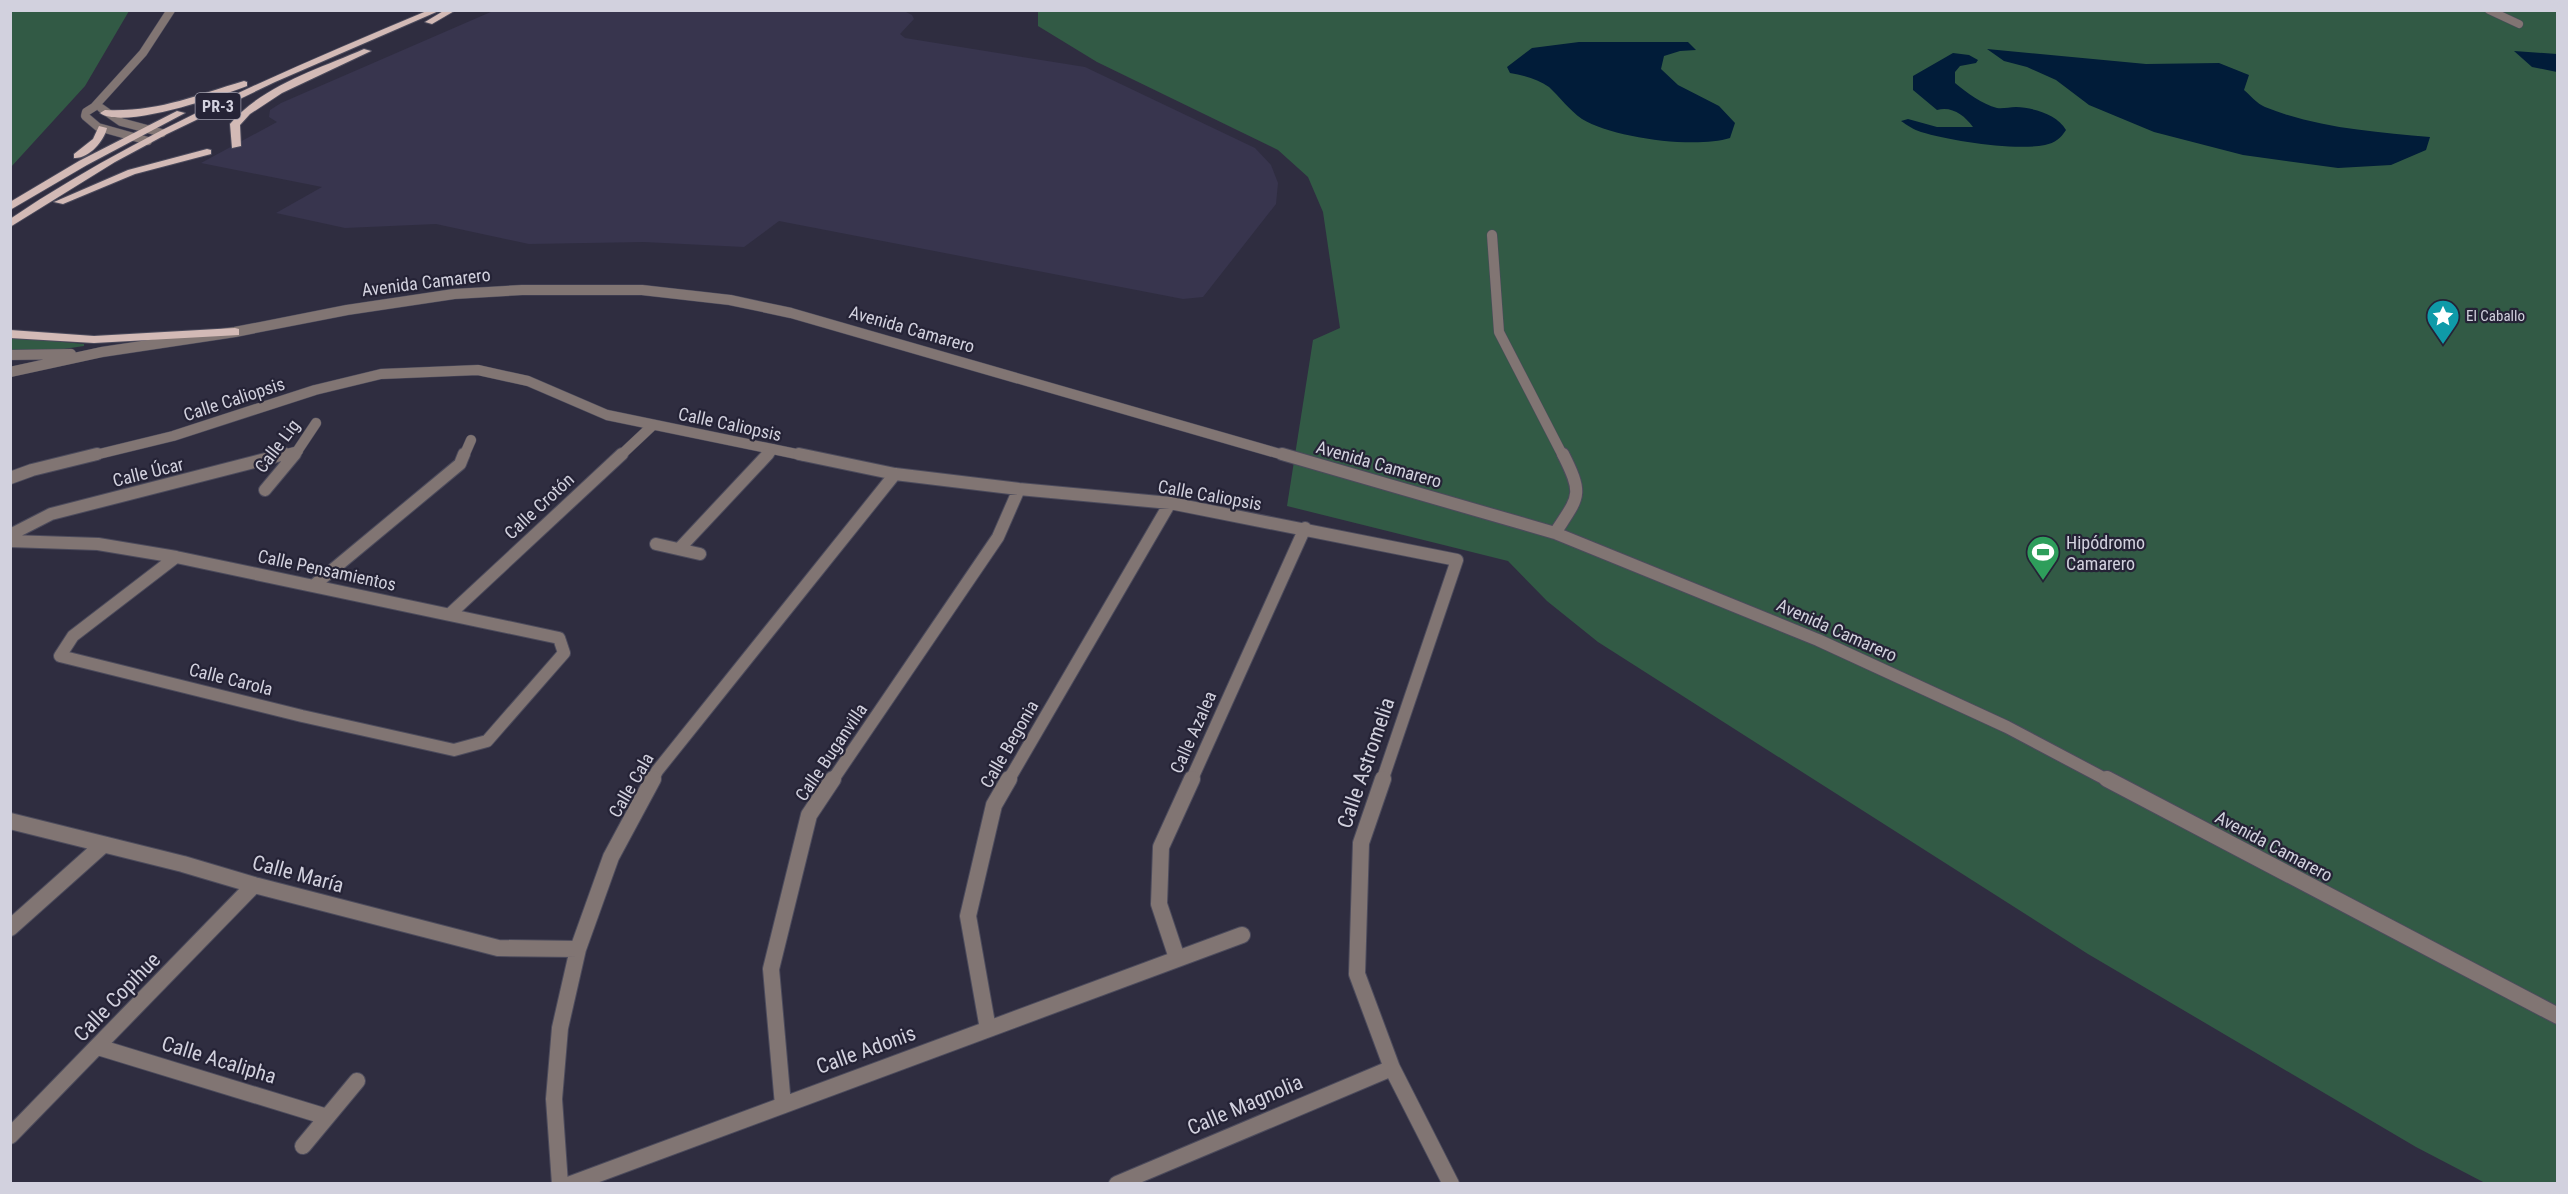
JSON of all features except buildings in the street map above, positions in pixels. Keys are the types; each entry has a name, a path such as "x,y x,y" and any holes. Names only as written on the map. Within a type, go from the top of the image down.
{"main road":[{"name":"PR-3","path":"15,204 146,129 252,81 420,10"},
{"name":"PR-3","path":"10,224 162,133 301,68 437,10"},
{"path":"236,146 235,124 259,102 452,10"},
{"path":"105,113 138,114 159,111 252,81"},
{"path":"15,204 94,145 101,136 102,128"},
{"path":"10,224 127,173 162,161 207,152"},
{"path":"10,334 92,340 235,332"}],"street":[{"path":"148,141 102,128 85,116 86,112 143,53 171,10"},
{"path":"2489,10 2519,24"},
{"path":"94,106 102,108 105,113 162,133"},
{"path":"1492,235 1499,332 1575,478 1577,499 1555,533"},
{"name":"Avenida Camarero","path":"10,372 102,352 235,332 347,310 454,294 522,290 642,290 730,300 791,313 1555,533 1818,640 2007,727 2558,1016"},
{"name":"Avenida Camarero","path":"10,355 102,352"},
{"name":"Calle Caliopsis","path":"10,478 32,470 173,436 315,390 381,374 478,370 528,381 607,415 896,474 1019,489 1170,503 1458,560"},
{"name":"Calle Lig","path":"265,490 298,451 316,423"},
{"name":"Calle Crotón","path":"450,614 653,425"},
{"path":"313,586 460,464 471,440"},
{"path":"679,549 773,449"},
{"name":"Calle Úcar","path":"10,534 51,514 298,451"},
{"name":"Calle Cala","path":"560,1184 555,1087 560,1028 578,949 610,857 657,771 896,474"},
{"name":"Calle Buganvilla","path":"783,1105 771,969 809,815 998,537 1019,489"},
{"name":"Calle Begonia","path":"988,1029 968,916 994,805 1170,503"},
{"name":"Calle Azalea","path":"1176,958 1160,904 1161,847 1305,528"},
{"name":"Calle Pensamientos","path":"10,541 98,544 176,557 559,638 564,653 524,699"},
{"path":"656,544 700,554"},
{"name":"Calle Carola","path":"176,557 73,636 60,656 302,716 454,750 488,741 524,699"},
{"name":"Calle Astromelia","path":"1451,1184 1392,1068 1357,974 1361,843 1458,560"},
{"name":"Calle María","path":"10,821 183,864 254,885 498,948 578,949"},
{"path":"10,928 102,845"},
{"name":"Calle Copihue","path":"10,1136 254,885"},
{"name":"Calle Adonis","path":"571,1184 1242,935"},
{"path":"2529,1001 2558,1007"},
{"name":"Calle Acalipha","path":"98,1047 327,1117"},
{"name":"Calle Magnolia","path":"1117,1184 1392,1068"},
{"path":"303,1146 357,1081"}],"shaded area":[{"path":"902,10 912,15 914,19 900,34 905,38 1085,67 1255,148 1271,165 1278,183 1276,204 1203,297 1183,299 779,221 744,247 644,242 529,244 436,224 345,228 276,213 322,187 201,163 277,122 269,117 270,110 281,103 493,11"}],"green space":[{"path":"11,10 129,11 85,86 11,167"},
{"name":"Hipódromo Camarero","path":"1038,11 2557,11 2557,1183 2485,1183 2416,1147 2088,954 1598,642 1547,601 1508,561 1287,506 1313,340 1340,328 1323,212 1308,177 1278,150 1097,62 1038,26"},
{"path":"11,337 84,344 84,346 57,350 11,350"}],"water":[{"path":"1579,42 1688,42 1696,50 1680,51 1664,56 1661,69 1678,85 1719,106 1735,123 1730,138 1715,141 1676,142 1613,132 1582,119 1549,87 1530,78 1510,73 1507,67 1532,48"},
{"path":"1987,49 2146,64 2219,63 2249,75 2244,90 2262,106 2305,120 2346,128 2430,137 2426,150 2391,165 2338,168 2243,155 2154,132 2089,105 2056,80 2027,67 2004,61"},
{"path":"2514,51 2557,54 2557,72 2532,67"},
{"path":"1953,53 1969,55 1978,60 1976,63 1960,66 1955,72 1955,83 1970,94 1997,108 2016,107 2037,110 2062,124 2066,130 2064,133 2060,138 2045,145 2000,146 1965,142 1934,135 1916,130 1901,121 1908,119 1937,127 1973,127 1953,110 1937,110 1913,90 1913,76"}],"place":[{"name":"El Caballo","path":"2443,345"},
{"name":"Hipódromo Camarero","path":"2043,581"}]}
